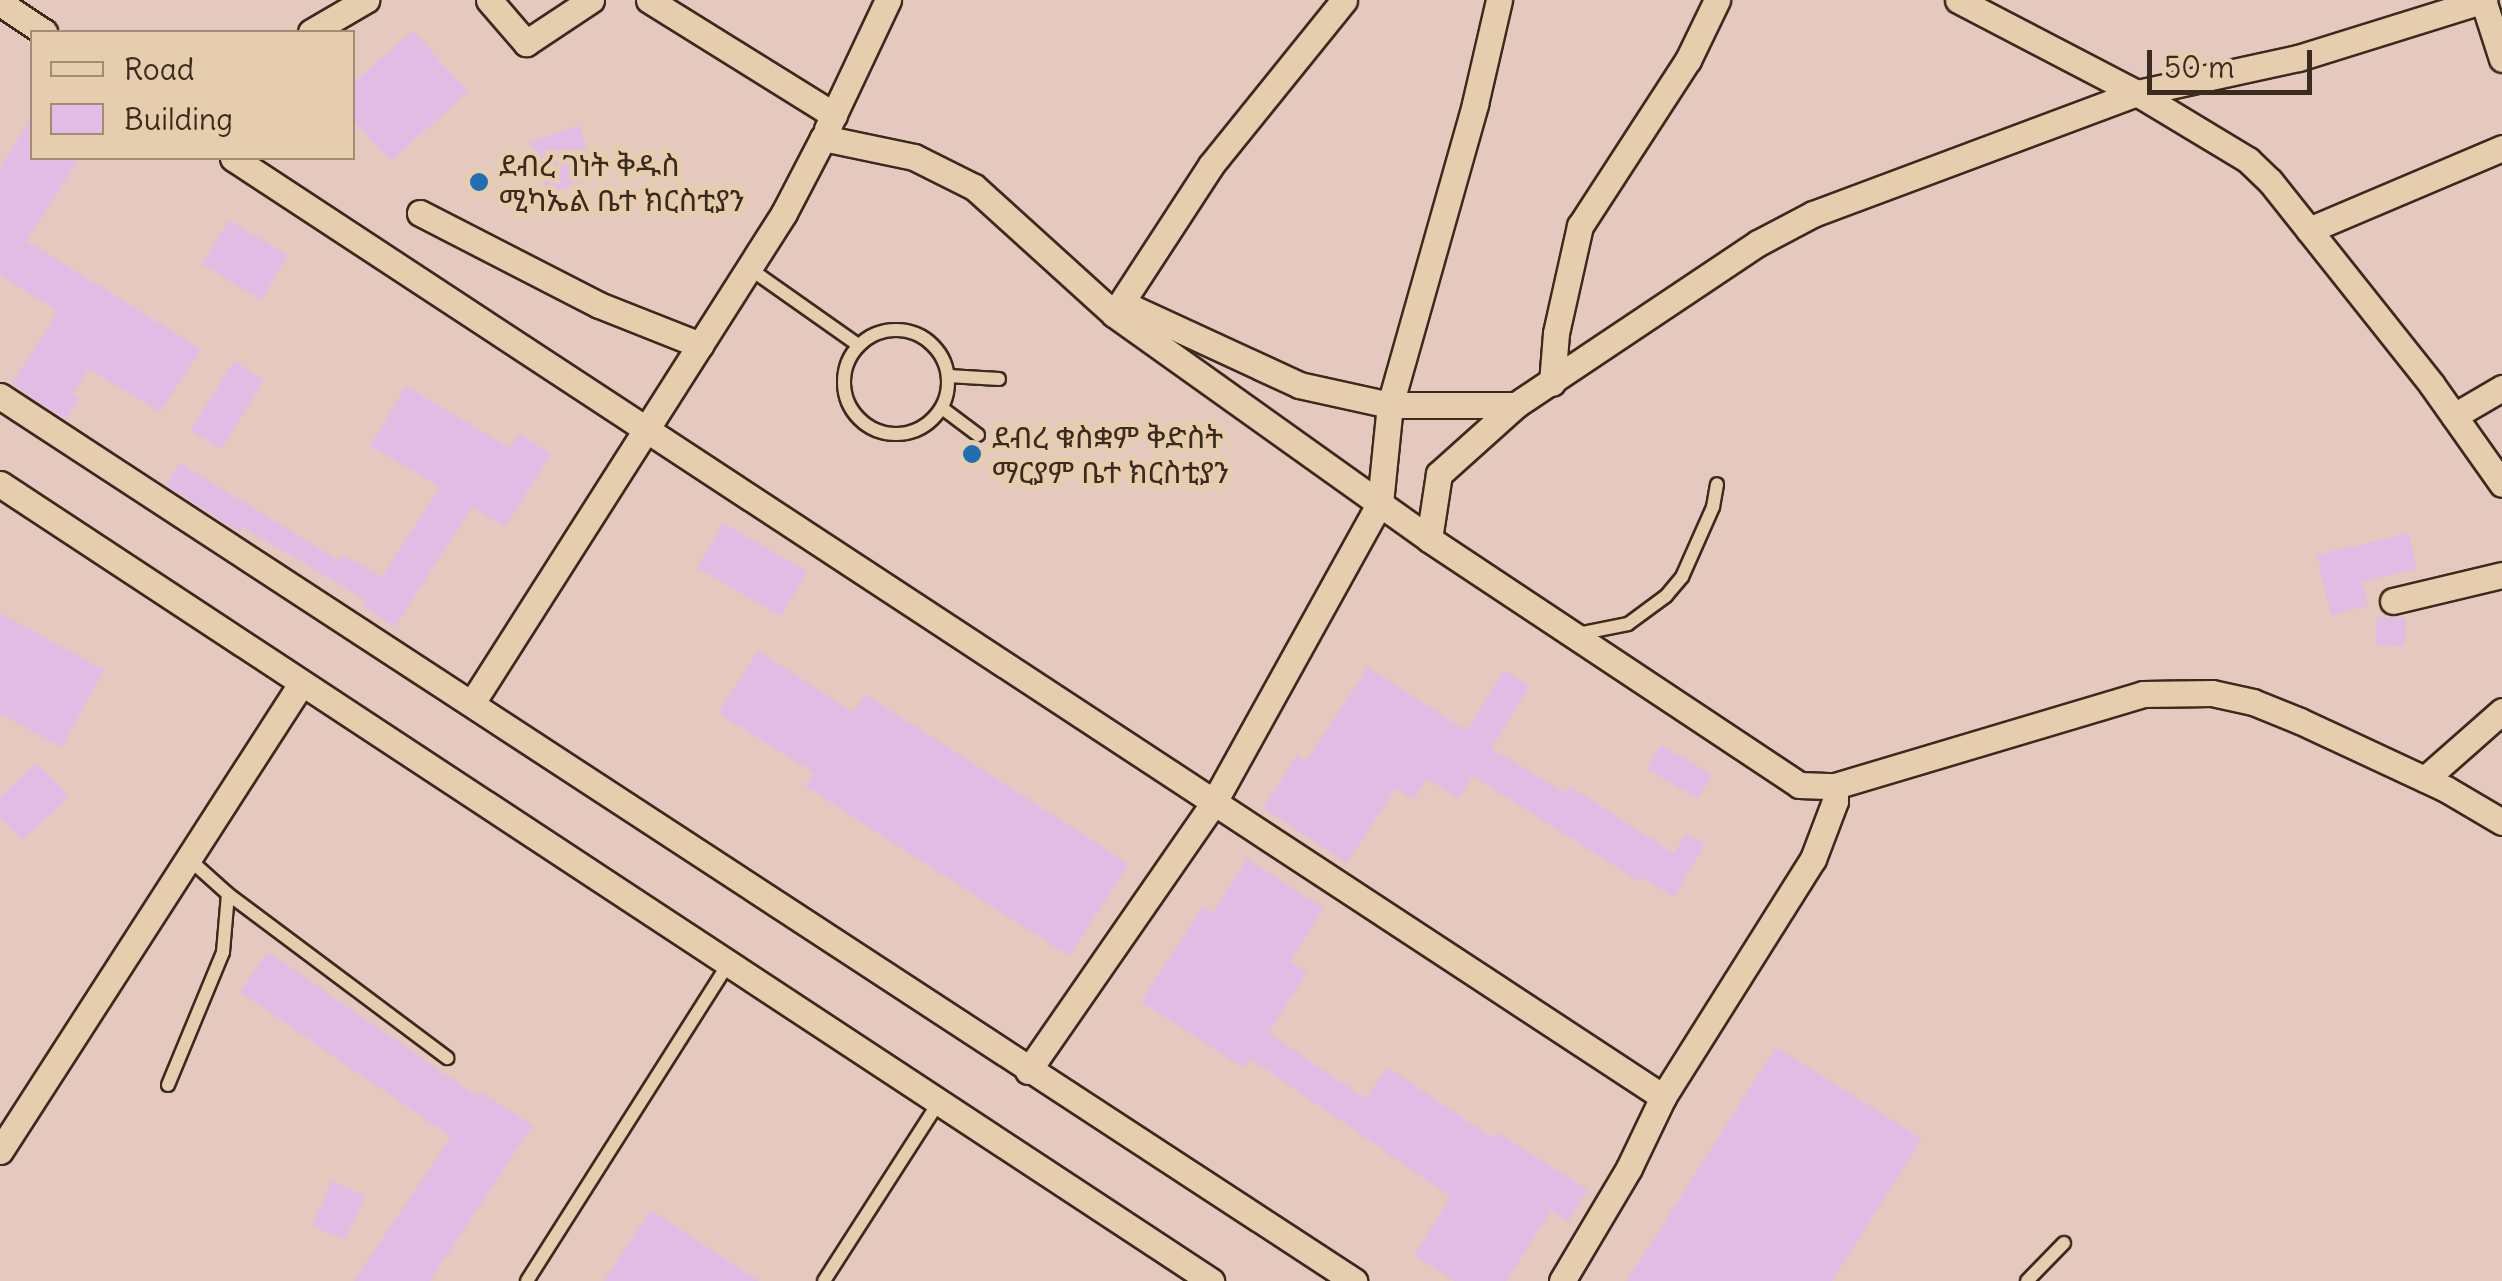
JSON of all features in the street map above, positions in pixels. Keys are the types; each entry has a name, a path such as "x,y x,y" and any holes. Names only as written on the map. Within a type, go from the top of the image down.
{"street":[{"path":"314,30 366,0"},
{"path":"488,0 526,43 591,0"},
{"path":"649,0 828,127 914,157 974,186 1119,309 1429,539 1798,785 1835,786 2142,694 2212,693 2300,721 2425,779 2502,822"},
{"path":"472,702 749,268 828,127 888,0"},
{"path":"1119,309 1212,166 1344,0"},
{"path":"1028,1072 1214,802 1380,502 1390,406 1475,104 1498,0"},
{"path":"1552,382 1556,333 1580,226 1688,60 1718,0"},
{"path":"1958,0 2137,93 2248,160 2309,230 2502,484"},
{"path":"1429,539 1439,474 1516,406 1758,244 1813,214 2137,93 2298,58 2483,0 2502,59"},
{"path":"0,3 41,30"},
{"path":"2309,230 2502,148"},
{"path":"236,160 1662,1097"},
{"path":"420,213 599,305 700,345"},
{"path":"1119,309 1298,386 1390,406 1516,406"},
{"path":"2454,416 2502,388"},
{"path":"0,396 472,702 1028,1072 1354,1281"},
{"path":"0,484 1211,1281"},
{"path":"2393,602 2502,576"},
{"path":"0,1151 302,684"},
{"path":"2425,779 2502,711"},
{"path":"1562,1281 1629,1168 1662,1097 1813,859 1834,802 1835,786"}],"lane":[{"path":"749,268 858,345"},
{"path":"880,332 917,333 937,348 948,376 942,408 924,426 900,434 864,423 849,404 844,379 858,345 880,332"},
{"path":"948,376 999,379"},
{"path":"942,408 978,435"},
{"path":"1570,635 1628,624 1666,596 1682,576 1706,525 1717,484"},
{"path":"188,859 228,894 446,1058"},
{"path":"168,1085 223,952 228,894"},
{"path":"527,1281 729,964"},
{"path":"824,1281 939,1102"},
{"path":"2027,1281 2064,1243"}],"building":[{"path":"413,31 468,92 391,161 355,122 355,81"},
{"path":"30,119 30,160 78,160 27,241 201,349 160,412 89,369 73,394 79,399 66,420 12,384 58,311 0,275 0,168"},
{"path":"579,125 597,177 548,194 530,142"},
{"path":"229,220 288,256 261,300 202,265"},
{"path":"234,361 265,380 221,450 191,431"},
{"path":"406,386 510,448 519,434 551,454 505,527 472,507 395,627 363,606 367,601 243,527 240,532 166,485 180,463 340,561 344,555 382,577 440,487 370,446"},
{"path":"723,523 807,572 781,617 697,568"},
{"path":"2409,533 2417,569 2362,582 2368,606 2331,615 2317,555"},
{"path":"0,613 104,670 62,747 0,714"},
{"path":"2377,617 2406,618 2405,646 2376,645"},
{"path":"758,651 853,712 865,694 1129,864 1069,956 805,786 814,773 718,713"},
{"path":"1368,667 1467,731 1504,670 1530,686 1491,748 1565,793 1569,786 1674,853 1686,833 1705,844 1674,897 1642,878 1640,882 1473,776 1459,799 1427,779 1413,800 1396,788 1347,863 1263,808 1297,755 1306,761"},
{"path":"1661,745 1712,774 1698,799 1647,769"},
{"path":"37,763 69,797 22,840 0,817 0,797"},
{"path":"1247,859 1324,908 1290,961 1307,973 1268,1033 1366,1099 1387,1067 1493,1138 1497,1132 1588,1190 1568,1222 1551,1211 1506,1281 1455,1281 1414,1255 1451,1197 1251,1059 1244,1068 1141,1002 1203,906 1213,913"},
{"path":"268,952 477,1096 480,1092 533,1125 430,1281 354,1281 451,1137 240,992"},
{"path":"1776,1047 1922,1139 1832,1281 1627,1281"},
{"path":"332,1181 365,1196 345,1240 312,1226"},
{"path":"651,1210 759,1281 604,1281"}],"place":[{"name":"ደብረ ገነት ቅዱስ ሚካኤል ቤተ ክርስቲያን","path":"479,182"},
{"name":"ደብረ ቁስቋም ቅድስት ማርያም ቤተ ክርስቲያን","path":"972,454"}]}
